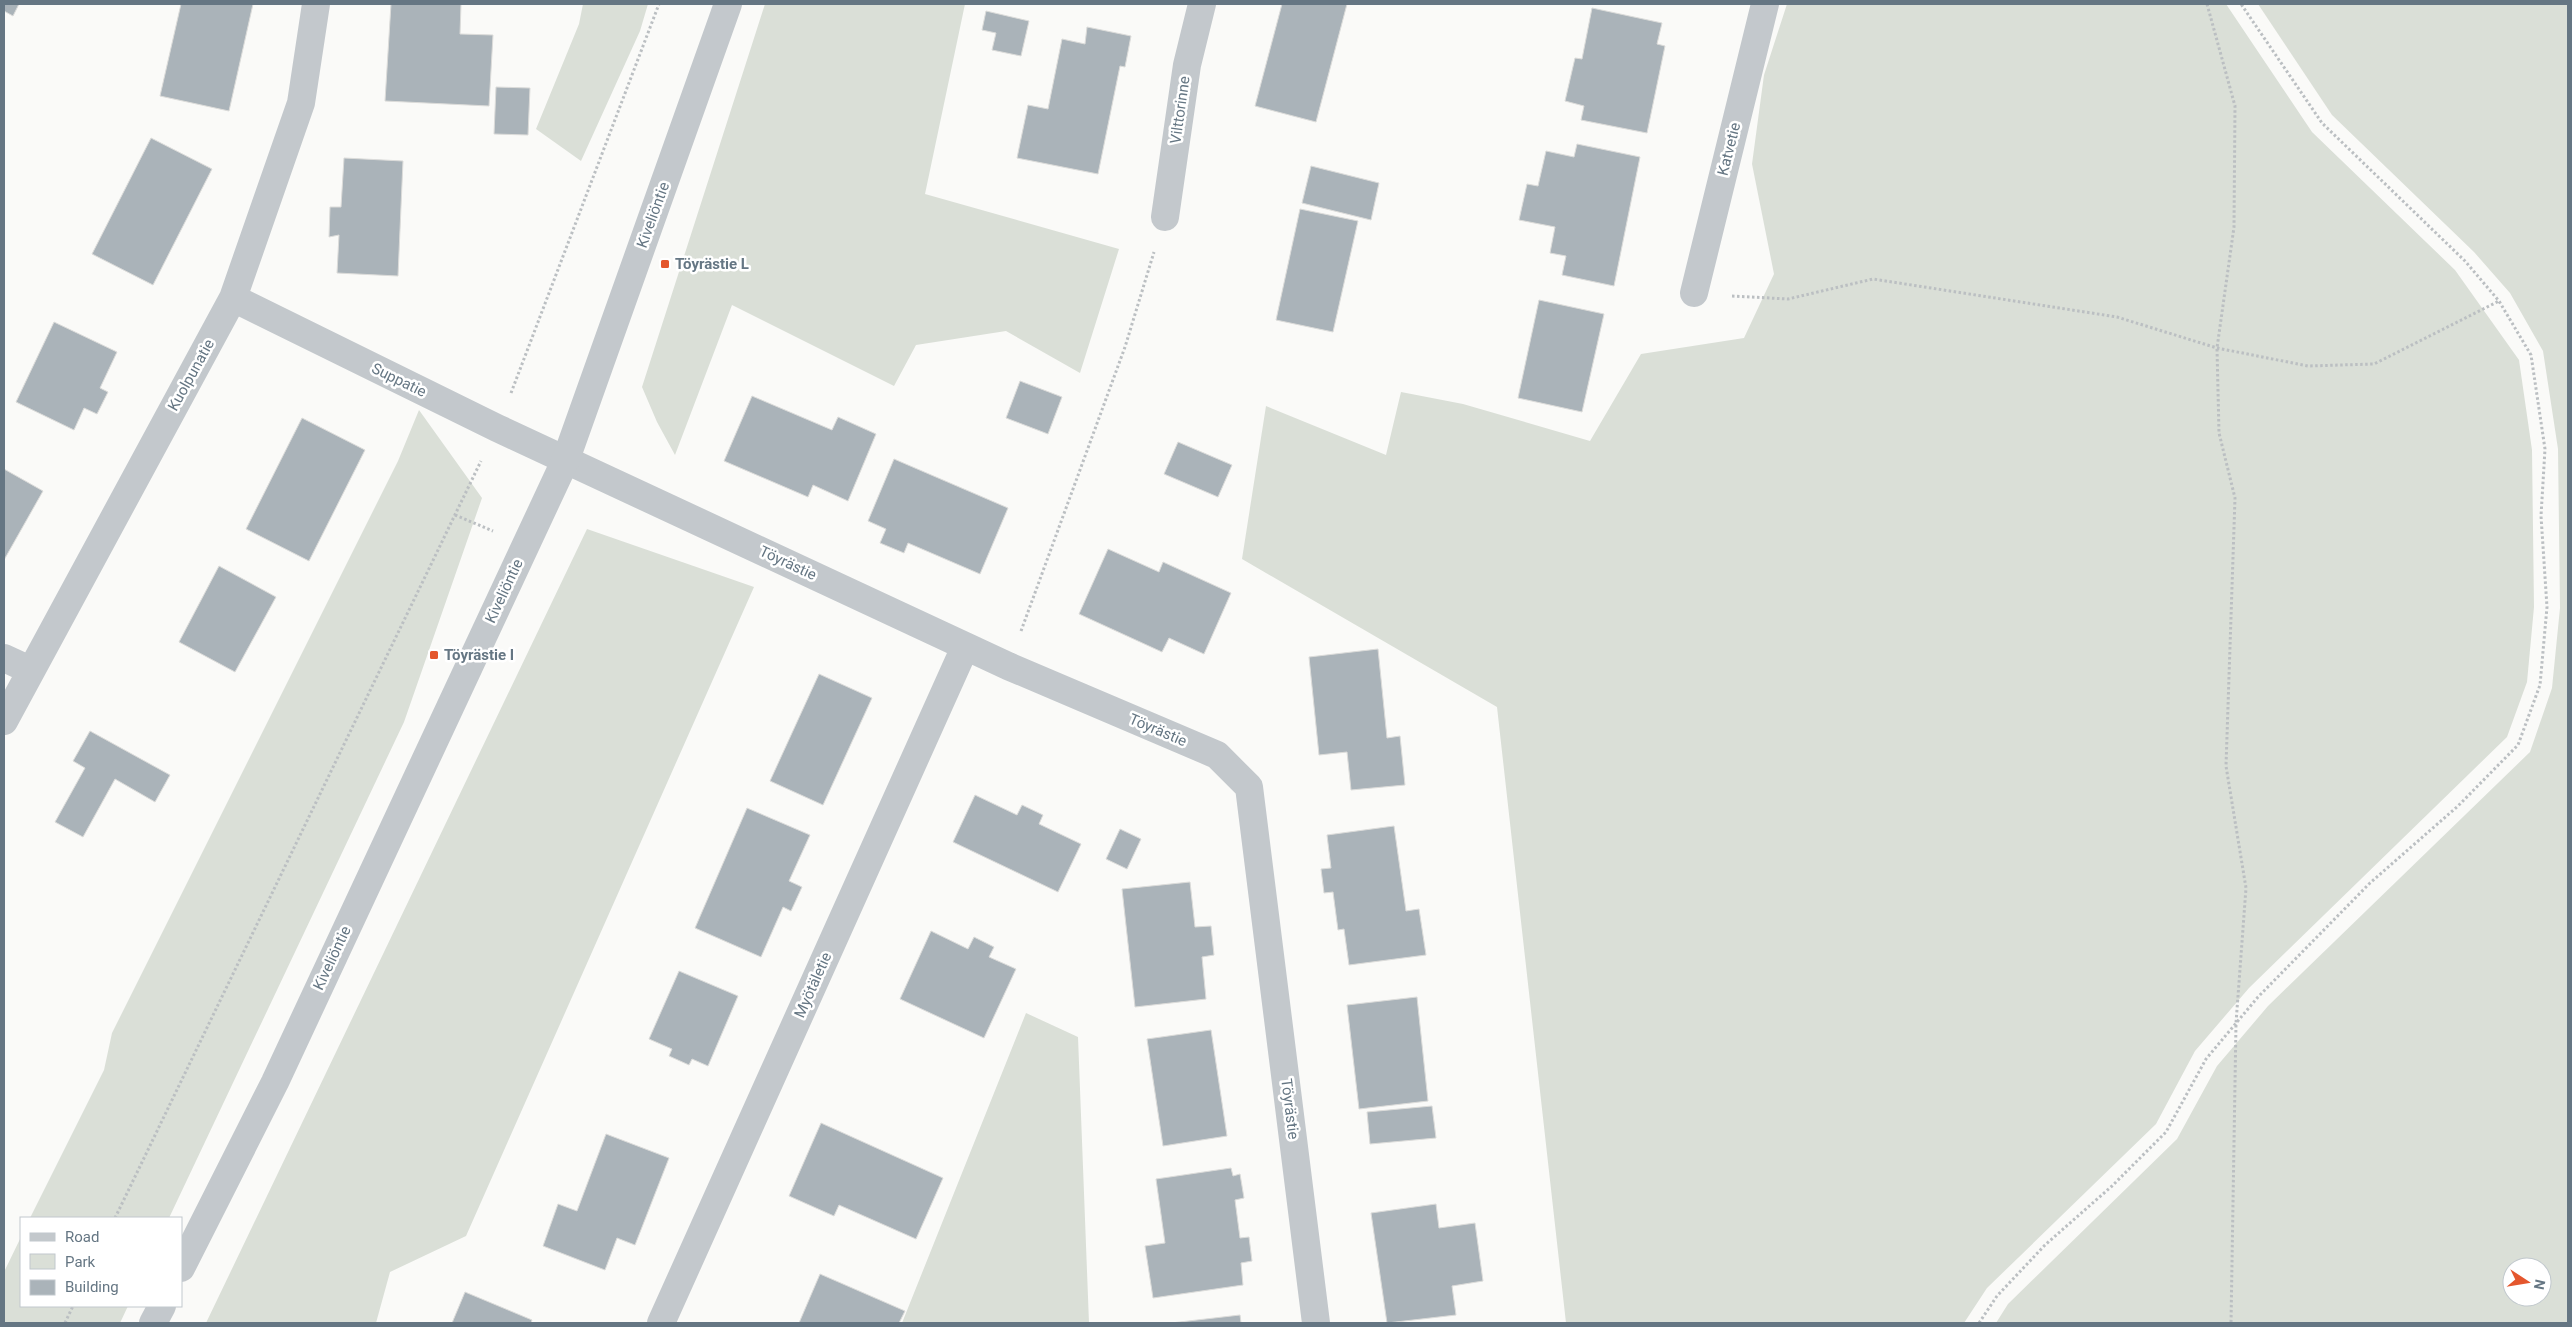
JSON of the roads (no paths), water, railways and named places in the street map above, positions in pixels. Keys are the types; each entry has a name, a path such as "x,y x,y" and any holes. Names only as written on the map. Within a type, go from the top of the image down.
{"street":[{"name":"Kuolpunatie","path":"4,721 233,298 301,103 316,4"},
{"name":"Kiveliöntie","path":"182,1266 279,1073 566,459 728,4"},
{"name":"Vilttorinne","path":"1165,217 1187,65 1202,4"},
{"name":"Katvetie","path":"1694,293 1765,4"},
{"name":"Suppatie","path":"233,298 497,428 566,459"},
{"name":"Töyrästie","path":"566,459 1008,666 1217,755 1249,787 1316,1323"},
{"name":"Myötäletie","path":"661,1323 965,646"},
{"path":"4,658 30,670"},
{"path":"153,1323 161,1307"}],"place":[{"name":"Töyrästie L","path":"665,264"},
{"name":"Töyrästie I","path":"434,655"}]}
